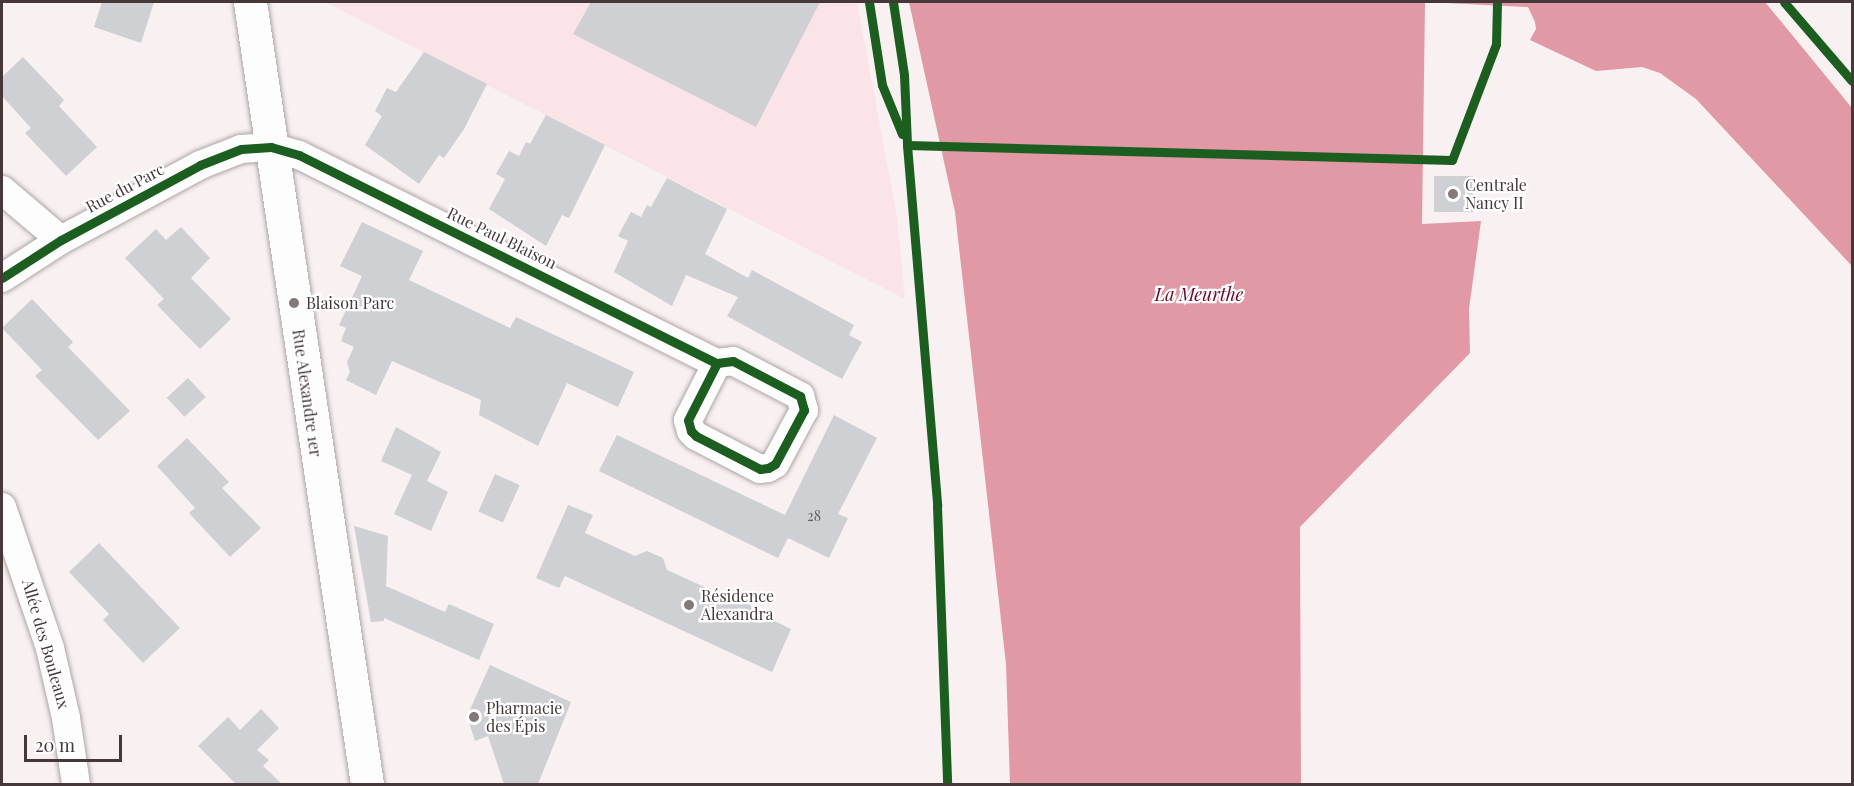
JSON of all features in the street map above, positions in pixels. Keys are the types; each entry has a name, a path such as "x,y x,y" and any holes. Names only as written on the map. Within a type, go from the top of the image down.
{"main road":[{"name":"Rue Alexandre 1er","path":"250,2 367,784"}],"street":[{"name":"Rue du Parc","path":"2,278 61,240 211,161 241,149 271,147"},
{"name":"Rue Paul Blaison","path":"271,147 299,155 717,363"},
{"path":"2,190 61,240"},
{"name":"Allée des Bouleaux","path":"2,507 50,648 66,718 76,784"}],"shaded area":[{"path":"325,2 857,2 897,217 905,299"}],"water":[{"name":"La Meurthe","path":"909,2 1425,2 1422,224 1481,221 1469,309 1470,353 1300,527 1301,784 1010,784 1006,664 955,212"},
{"path":"1425,2 1765,2 1852,108 1852,266 1696,99 1660,73 1642,67 1596,71 1530,40 1536,29 1528,7"}],"building":[{"path":"102,2 154,2 141,43 94,27"},
{"path":"591,2 820,2 756,127 573,34"},
{"path":"424,52 487,84 464,129 444,158 439,155 419,184 365,145 382,116 375,111 387,88 396,92"},
{"path":"23,57 64,100 59,106 97,147 66,176 25,133 31,128 2,96 2,77"},
{"path":"546,115 605,145 569,218 562,215 546,246 489,209 505,179 496,174 509,151 519,156 526,142 530,144"},
{"name":"Centrale Nancy II","path":"1434,176 1473,176 1473,212 1434,212"},
{"path":"667,178 727,209 705,254 748,278 752,270 854,325 849,335 862,342 842,379 727,316 738,297 686,275 672,306 614,272 628,241 618,236 631,212 641,217 647,205 651,207"},
{"path":"362,222 423,251 409,280 510,328 516,317 634,372 618,407 567,383 538,446 479,415 481,400 392,361 376,395 346,380 350,372 347,362 354,347 341,341 346,328 339,325 362,276 340,266"},
{"path":"181,227 210,258 191,278 231,319 200,349 157,305 164,299 125,258 156,229 166,240"},
{"path":"32,299 73,342 68,347 130,411 98,440 35,376 42,370 2,328"},
{"path":"188,378 206,397 185,417 167,398"},
{"path":"834,415 877,438 838,514 848,518 829,558 788,538 778,558 599,471 617,435 785,515"},
{"path":"396,427 441,452 427,481 448,492 431,531 394,514 412,475 381,461"},
{"path":"187,438 229,482 222,488 261,528 230,557 189,513 195,508 157,466"},
{"path":"495,474 520,485 503,522 478,511"},
{"name":"Résidence Alexandra","path":"568,505 593,515 585,533 635,556 647,551 663,558 667,570 722,595 735,593 749,600 752,610 791,629 772,672 565,576 559,588 536,578"},
{"path":"354,526 388,536 386,586 445,612 449,604 494,624 479,660 384,618 384,621 371,622"},
{"path":"99,543 180,628 143,663 103,620 109,614 69,572"},
{"path":"490,665 571,702 538,784 504,784 488,736 475,741 467,716"},
{"path":"261,709 279,728 257,750 269,760 263,766 282,784 236,784 198,746 228,717 240,730"}],"cycle path":[{"path":"869,2 882,85 902,134"},
{"path":"893,2 904,75 907,145 937,506 947,784"},
{"path":"907,145 1452,160 1496,44 1497,2"},
{"path":"1784,2 1852,81"},
{"path":"2,278 61,240 200,165 241,149 271,147 299,155 717,363 733,361 800,396 804,410 775,464 768,468 760,469 696,436 691,431 688,420 717,363"}],"place":[{"name":"Centrale Nancy II","path":"1453,194"},
{"name":"Blaison Parc","path":"294,303"},
{"name":"Résidence Alexandra","path":"689,605"},
{"name":"Pharmacie des Épis","path":"474,717"}]}
